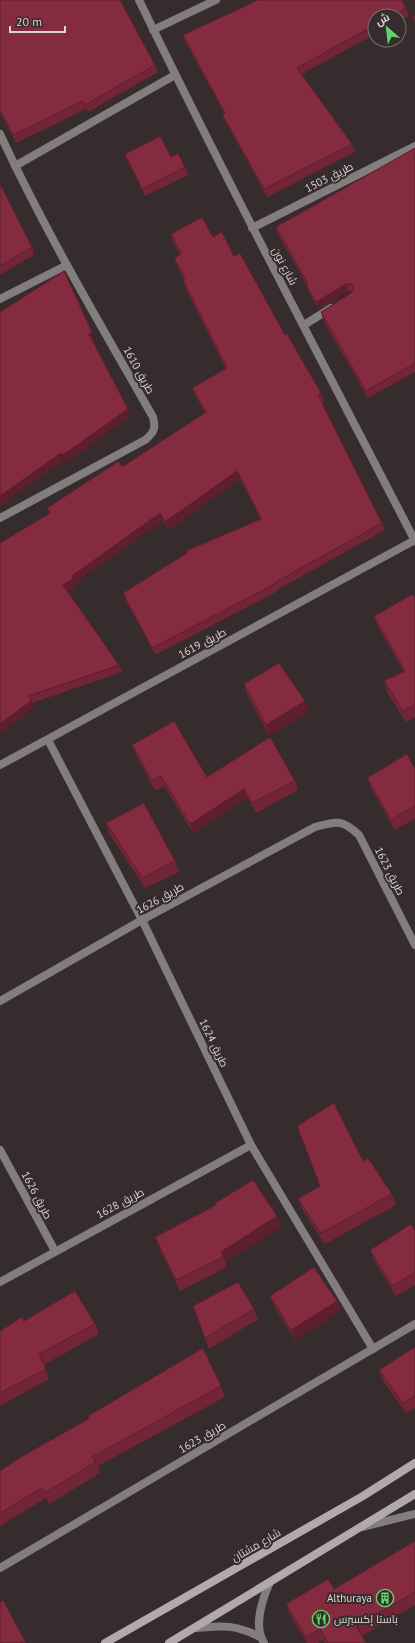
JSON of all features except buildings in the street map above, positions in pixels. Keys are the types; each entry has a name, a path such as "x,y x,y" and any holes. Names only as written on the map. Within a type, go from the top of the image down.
{"street":[{"name":"شارع نون","path":"139,0 252,228 415,540"},
{"path":"153,30 216,0"},
{"path":"15,166 175,75"},
{"name":"طريق 1610","path":"0,134 15,166 67,265 153,417 155,426 152,434 145,440 0,518"},
{"name":"طريق 1503","path":"252,228 415,146"},
{"path":"0,300 67,265"},
{"path":"304,325 340,303"},
{"name":"طريق 1619","path":"0,765 415,540"},
{"name":"طريق 1624","path":"48,740 142,920 251,1145 373,1349"},
{"name":"طريق 1626","path":"0,1001 142,920 314,827 333,821"},
{"name":"طريق 1623","path":"333,821 348,825 359,835 415,945"},
{"name":"طريق 1628","path":"0,1282 251,1145"},
{"name":"طريق 1626","path":"0,1150 55,1251"},
{"name":"طريق 1623","path":"0,1568 415,1324"},
{"name":"شارع مشتان","path":"105,1643 363,1496 415,1463"},
{"path":"169,1643 415,1494"},
{"path":"361,1527 415,1514"},
{"path":"262,1640 260,1612 270,1582"},
{"path":"196,1628 217,1625 235,1626 262,1640"}],"place":[{"name":"Althuraya","path":"385,1598"},
{"name":"باستا إكسبرس","path":"321,1619"}]}
